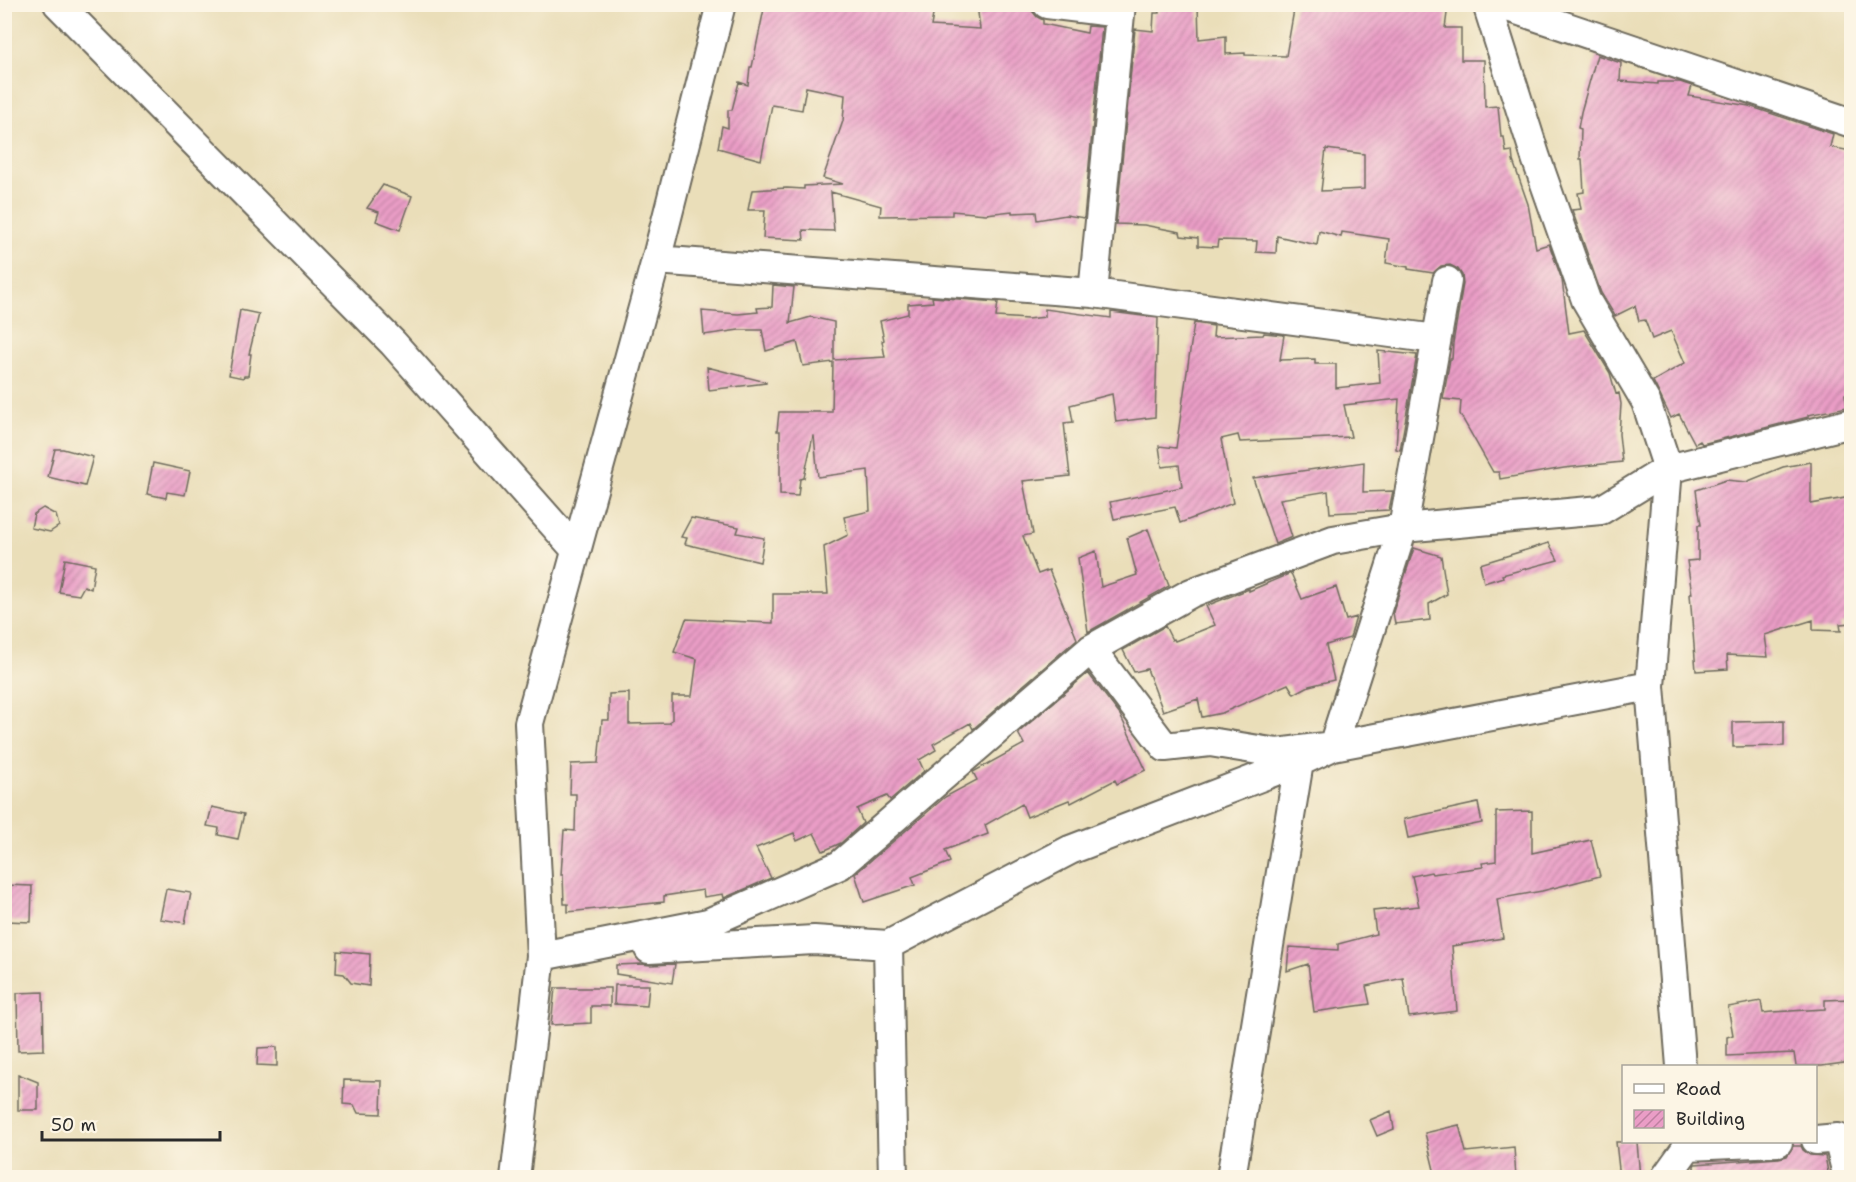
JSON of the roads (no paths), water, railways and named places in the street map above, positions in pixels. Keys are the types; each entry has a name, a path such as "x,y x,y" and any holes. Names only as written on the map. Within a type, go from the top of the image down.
{"street":[{"path":"58,4 393,344 576,550"},
{"path":"515,1178 542,956 529,723 656,260 721,4"},
{"path":"1047,4 1120,9 1093,293"},
{"path":"1487,4 1536,158 1586,300 1646,402 1668,469 1650,687 1681,1065"},
{"path":"1499,4 1851,123"},
{"path":"656,260 1093,293 1437,339"},
{"path":"542,956 814,940 888,945 1070,850 1299,762 1333,746 1403,528 1447,280"},
{"path":"542,956 708,923 840,865 1091,649 1202,589 1333,540 1403,528 1601,510 1668,469 1851,423"},
{"path":"1091,649 1165,747 1210,742 1277,753 1333,746 1650,687"},
{"path":"1231,1178 1299,762"},
{"path":"888,945 893,1178"},
{"path":"1817,1140 1838,1138 1848,1178"},
{"path":"1665,1178 1688,1144 1733,1143"}]}
